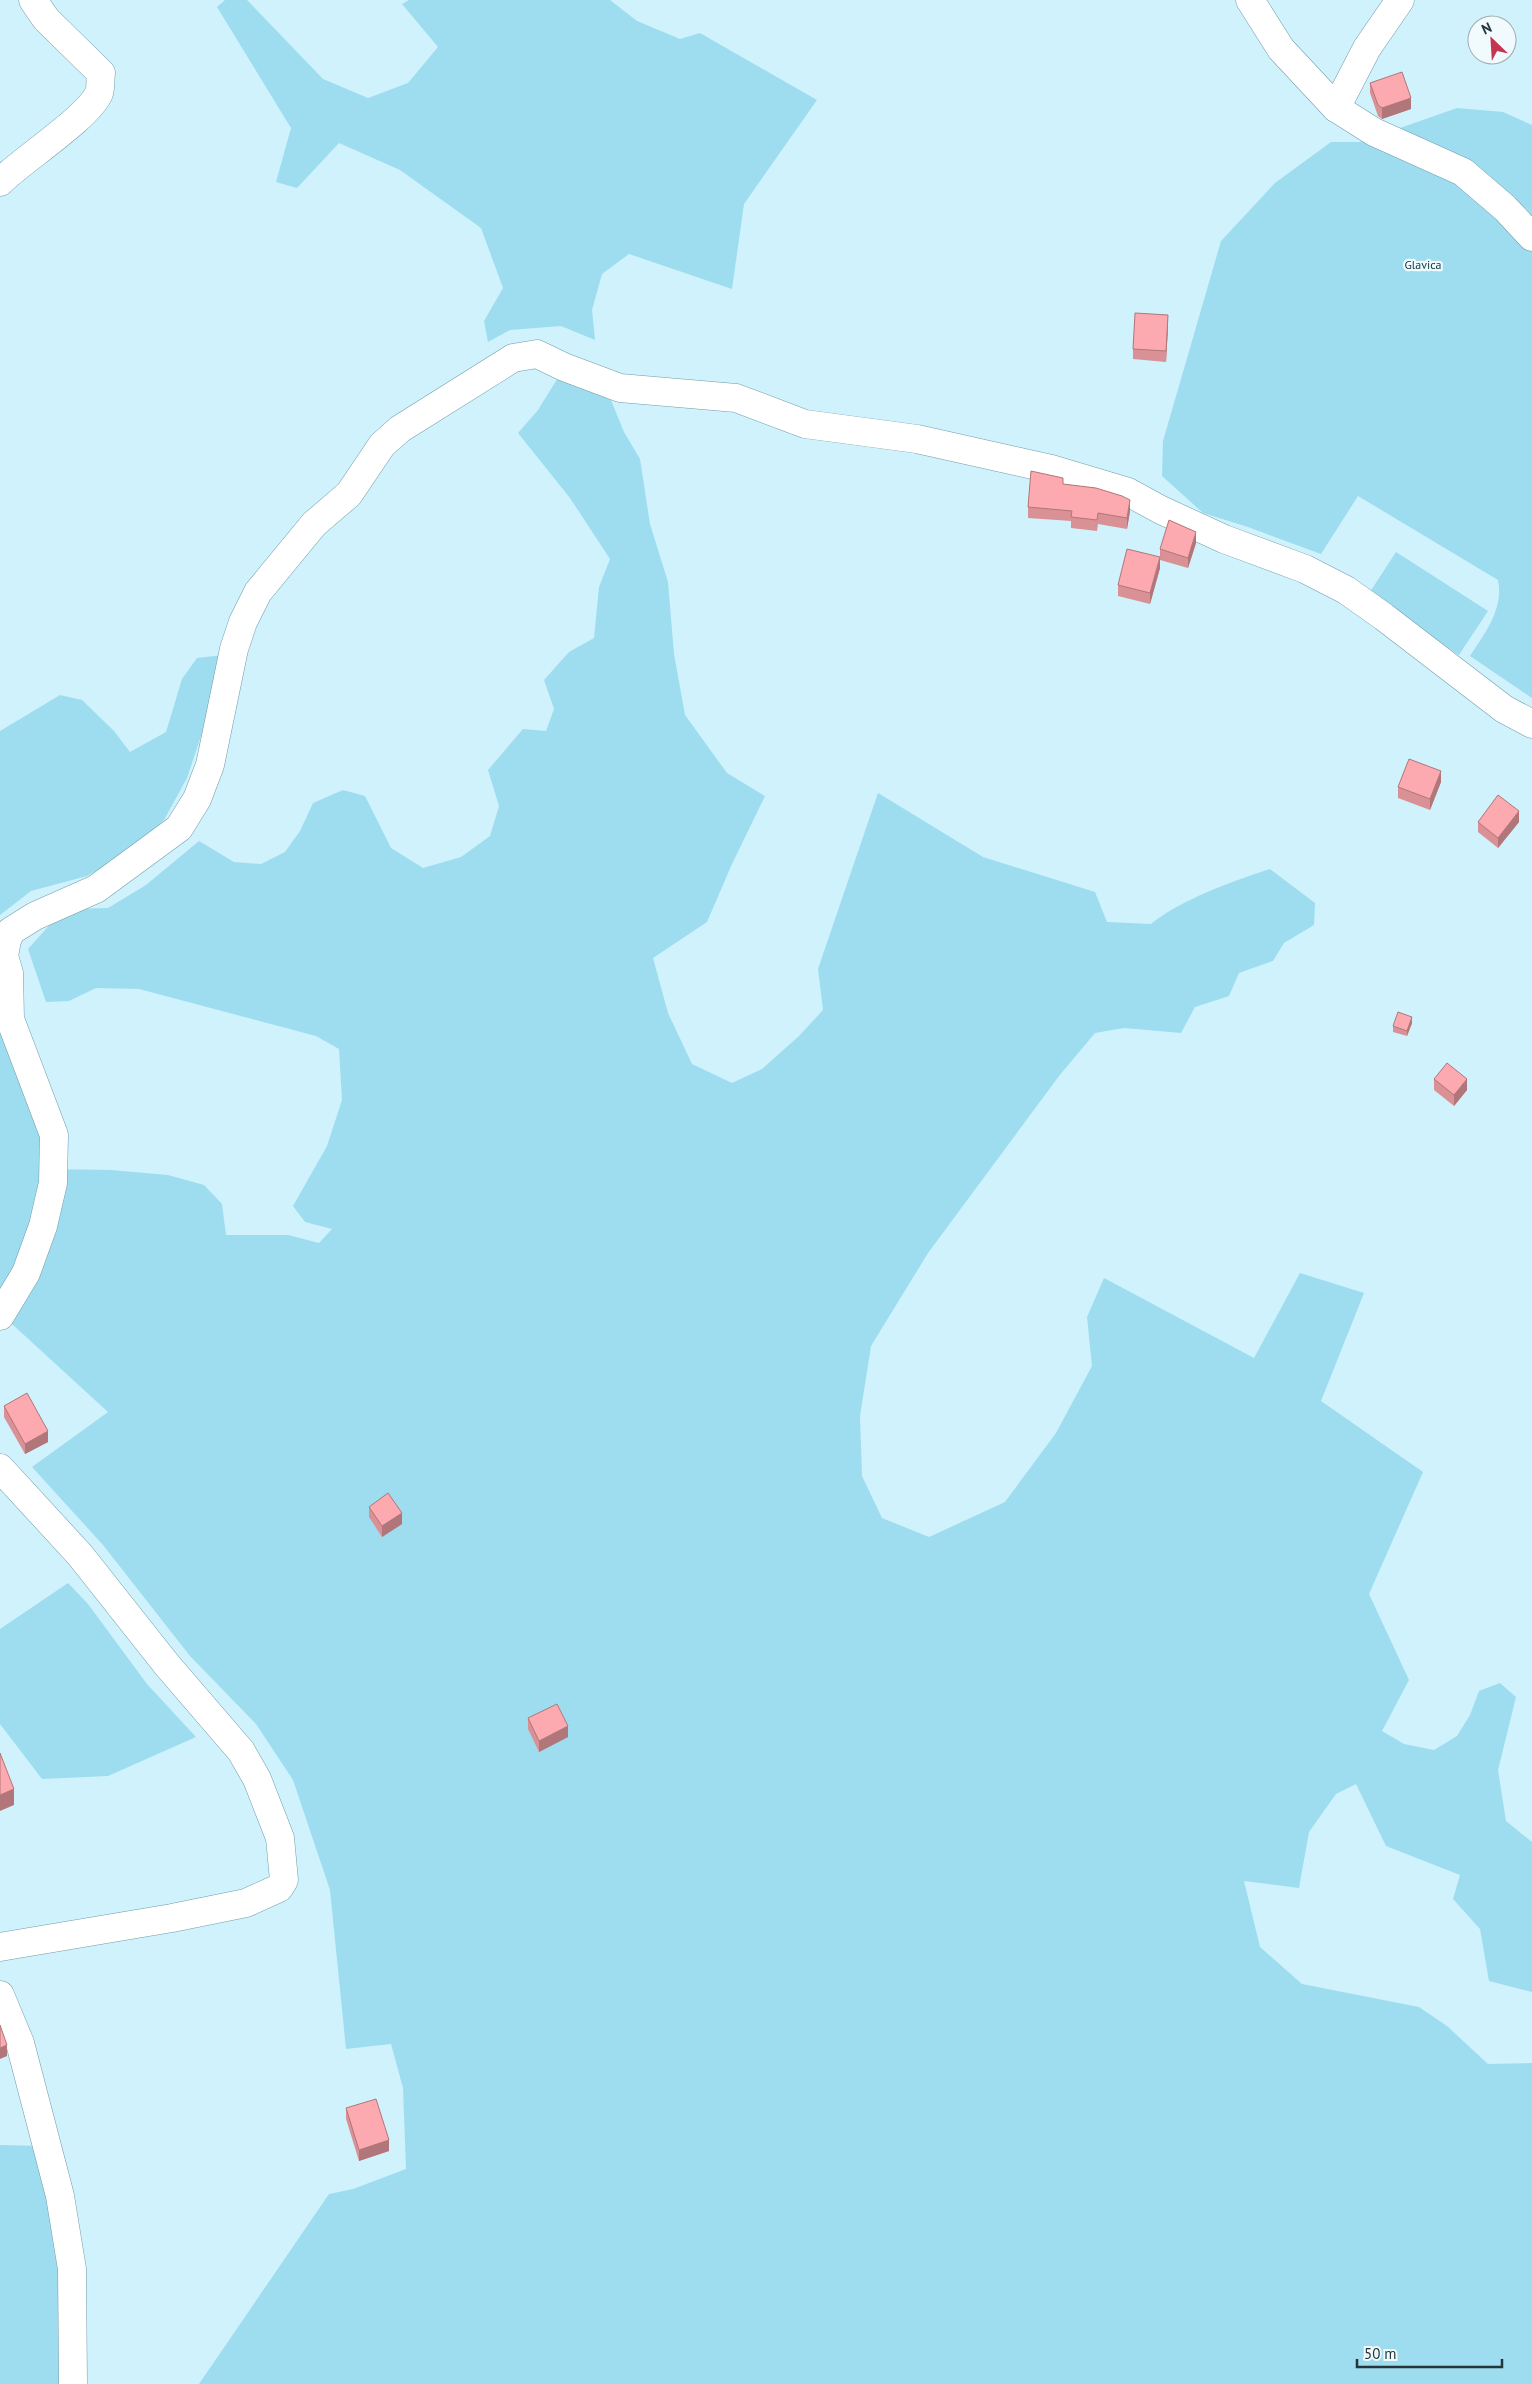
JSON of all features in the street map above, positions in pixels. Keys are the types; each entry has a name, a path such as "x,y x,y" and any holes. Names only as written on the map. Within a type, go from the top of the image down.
{"street":[{"path":"0,182 14,168 82,114 98,93 101,74 46,19 33,0"},
{"path":"1250,0 1281,49 1336,108 1374,132 1463,172 1506,208 1532,237"},
{"path":"1336,108 1367,48 1400,0"},
{"path":"0,1316 26,1273 43,1226 53,1174 54,1135 5,1020 9,973 4,956 11,931 35,916 96,889 179,828 197,800 210,765 234,649 243,622 258,592 314,524 349,494 382,445 400,429 513,358 537,354 564,367 620,388 736,398 805,424 917,439 1051,469 1128,492 1161,510 1215,535 1305,569 1346,590 1504,709 1532,724"},
{"path":"0,1468 80,1555 166,1665 241,1751 257,1779 280,1838 284,1880 279,1888 246,1903 172,1918 0,1947"},
{"path":"0,1994 20,2043 60,2196 72,2268 73,2384"}],"green space":[{"path":"225,0 247,0 323,79 368,98 408,83 438,47 402,4 409,0 610,0 637,21 680,39 700,33 817,100 744,204 732,289 629,254 602,274 592,310 595,340 561,326 510,330 488,342 484,321 503,288 481,228 400,170 339,143 297,188 276,182 291,128 217,7"},
{"name":"Glavica","path":"1457,108 1503,112 1532,125 1532,698 1470,656 1496,611 1499,591 1498,580 1358,496 1321,554 1248,527 1203,513 1162,476 1163,441 1221,241 1275,183 1331,142 1360,142"},
{"path":"559,376 611,400 624,432 640,459 650,524 668,582 674,654 685,715 727,773 765,796 732,864 707,922 653,958 668,1013 692,1064 732,1083 762,1069 799,1036 823,1010 818,969 878,793 983,857 1095,892 1107,922 1151,924 1192,899 1224,885 1270,869 1315,903 1314,925 1284,943 1273,961 1239,973 1229,996 1195,1007 1181,1033 1124,1028 1095,1033 1059,1076 928,1253 871,1346 860,1416 862,1476 882,1518 929,1537 1005,1502 1056,1433 1092,1366 1087,1317 1104,1278 1254,1358 1300,1273 1364,1293 1321,1401 1423,1472 1369,1594 1409,1680 1382,1731 1404,1744 1434,1750 1457,1736 1470,1715 1479,1691 1500,1683 1516,1697 1498,1770 1506,1821 1532,1842 1532,1992 1489,1981 1480,1929 1453,1899 1460,1875 1386,1846 1356,1784 1336,1794 1309,1832 1299,1888 1244,1881 1260,1947 1302,1984 1419,2007 1447,2026 1488,2064 1532,2063 1532,2384 199,2384 329,2194 353,2189 406,2169 403,2088 391,2044 346,2049 330,1890 293,1780 256,1724 190,1656 103,1545 32,1467 108,1412 0,1313 0,997 20,1016 47,1169 111,1170 168,1175 204,1185 222,1204 226,1235 288,1235 319,1243 332,1229 305,1222 293,1206 327,1146 342,1100 339,1049 316,1036 139,989 96,988 69,1001 46,1002 28,949 64,909 108,908 146,885 199,841 234,862 261,864 285,852 300,831 313,803 343,790 365,796 391,848 423,868 461,857 490,836 499,806 488,770 523,729 546,731 554,709 544,680 569,652 594,638 599,587 610,559 570,498 518,433 538,410"},
{"path":"1396,552 1488,611 1459,655 1368,595"},
{"path":"223,655 207,718 187,778 164,820 134,849 87,876 31,891 0,915 0,731 60,695 82,700 114,731 130,752 166,732 182,679 197,658"},
{"path":"68,1583 88,1604 147,1684 196,1737 108,1776 42,1779 0,1724 0,1629"},
{"path":"0,2145 42,2146 61,2222 62,2384 0,2384"}],"building":[{"path":"1402,72 1411,98 1382,108 1378,105 1370,83"},
{"path":"1135,313 1168,315 1166,351 1133,349"},
{"path":"1031,471 1063,478 1063,484 1096,488 1122,496 1130,500 1127,518 1098,513 1097,520 1071,517 1072,511 1028,507"},
{"path":"1169,520 1196,532 1188,558 1160,549"},
{"path":"1127,549 1160,557 1150,593 1118,585"},
{"path":"1409,759 1441,771 1430,799 1398,787"},
{"path":"1498,795 1519,811 1498,838 1478,822"},
{"path":"1398,1012 1412,1017 1407,1031 1393,1026"},
{"path":"1447,1063 1467,1079 1454,1095 1434,1079"},
{"path":"27,1393 48,1431 25,1444 4,1406"},
{"path":"388,1493 402,1513 382,1526 369,1507"},
{"path":"557,1704 568,1726 539,1741 528,1718"},
{"path":"0,1753 14,1789 0,1795"},
{"path":"0,2025 7,2045 0,2048"},
{"path":"376,2099 389,2140 359,2150 346,2108"}]}
